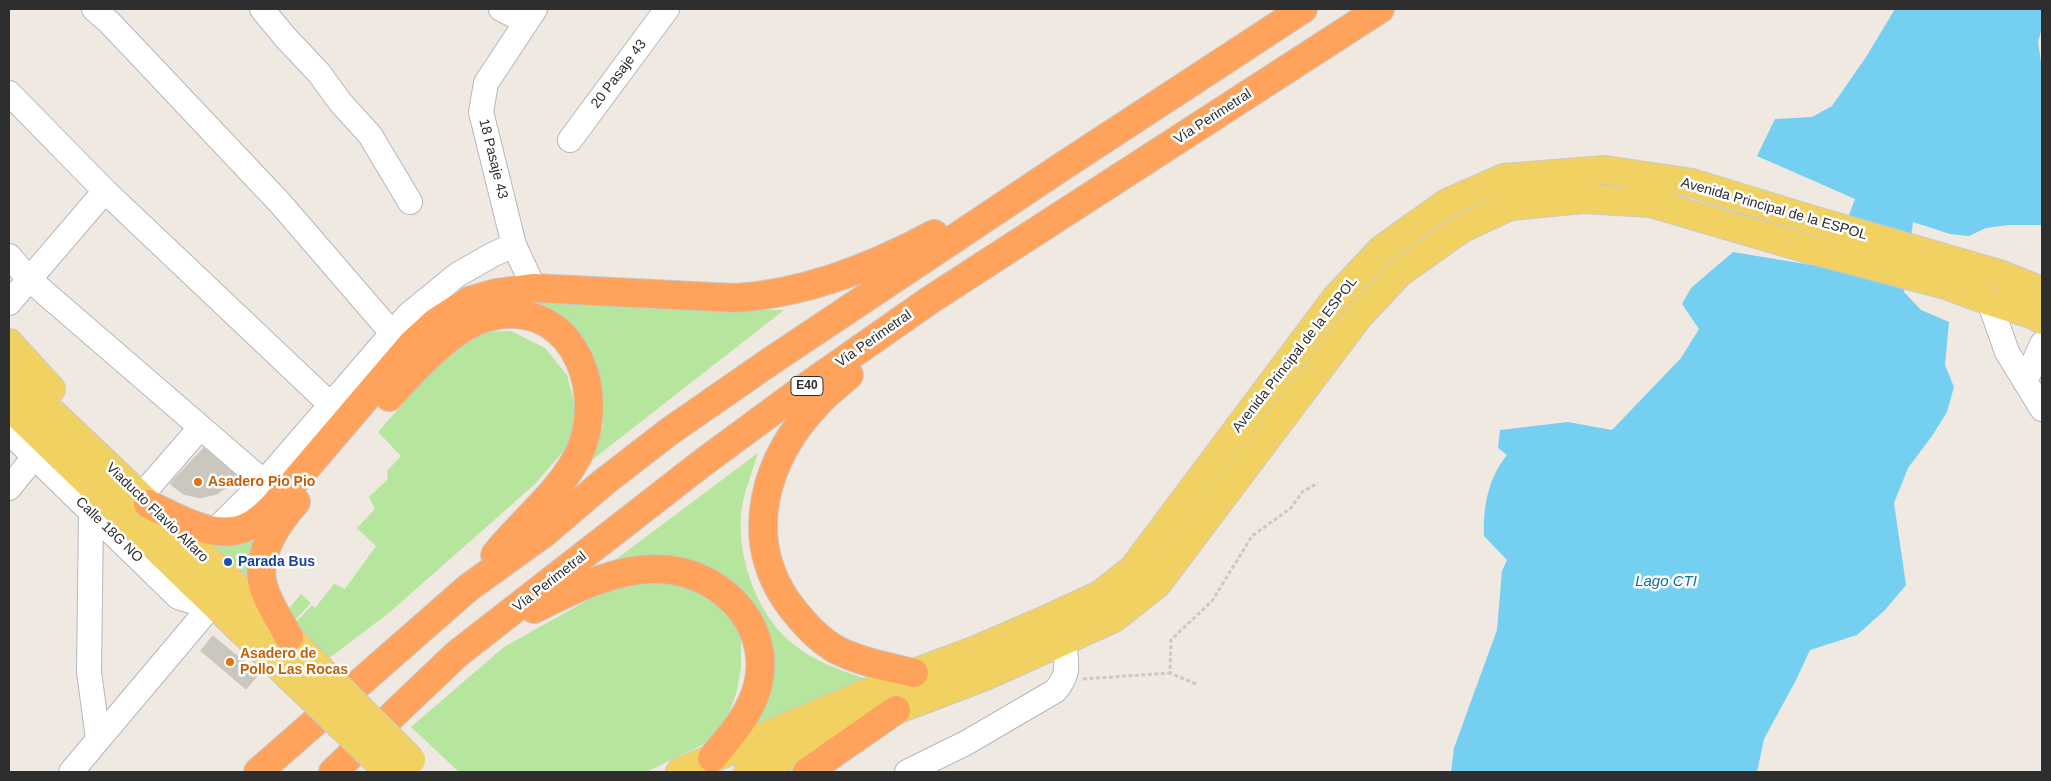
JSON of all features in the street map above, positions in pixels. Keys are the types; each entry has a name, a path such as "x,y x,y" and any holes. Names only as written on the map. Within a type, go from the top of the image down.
{"highway":[{"path":"258,772 468,588 543,534 604,482 670,431 771,361 1066,164 1303,9"},
{"name":"Vía Perimetral","path":"333,772 457,654 701,464 800,391 930,300 1380,9"},
{"path":"140,497 199,528 214,531 241,529 257,522 272,508 402,356 436,322 469,301 496,293 534,288 735,298 761,297 787,292 891,256 1066,164"},
{"path":"914,673 864,661 835,649 802,621 783,596 770,570 762,540 762,520 765,498 780,457 812,410 930,300"},
{"path":"290,637 267,596 261,573 268,544 287,513 404,381 446,342 459,332 484,319 496,316 521,315 533,318 552,328 570,344 579,357 585,371 590,396 588,421 580,450 561,481 498,550 468,588"},
{"path":"457,654 534,609 607,579 654,569 677,570 702,578 714,584 733,600 748,619 757,642 761,664 758,686 748,709 735,730 712,758"},
{"path":"807,772 896,710"}],"main road":[{"name":"Avenida Principal de la ESPOL","path":"680,772 914,673 976,650 1100,595 1133,569 1336,298 1381,250 1447,203 1504,178 1605,170 1692,183 1999,274 2042,291"},
{"name":"Avenida Principal de la ESPOL","path":"748,772 896,710 983,677 1114,618 1157,584 1358,317 1399,273 1461,229 1510,206 1584,199 1651,203 1805,248 1946,285 1989,301 2021,310 2042,320"},
{"path":"9,343 127,469 140,497"},
{"path":"1282,369 1306,388"},
{"name":"Viaducto Flavio Alfaro","path":"9,372 290,637 303,671"},
{"name":"Viaducto Flavio Alfaro","path":"9,406 215,608 303,671 409,768"},
{"path":"1050,618 1064,641"},
{"path":"946,662 955,666 960,674 956,688"}],"street":[{"path":"262,9 319,73 340,102 370,135 410,202"},
{"path":"501,9 530,15"},
{"name":"20 Pasaje 43","path":"570,140 667,9"},
{"path":"109,14 280,204 392,333"},
{"name":"18 Pasaje 43","path":"530,15 486,83 481,112 514,245 534,288"},
{"path":"9,93 105,191 331,405"},
{"path":"9,304 105,191"},
{"path":"214,531 264,482 392,333 422,302 457,275 514,245"},
{"path":"9,256 30,280 264,482"},
{"path":"1989,301 2006,352 2042,409"},
{"path":"2025,382 2042,344"},
{"path":"140,497 200,428"},
{"name":"Calle 18G NO","path":"9,432 178,597 215,608"},
{"path":"9,488 35,456"},
{"path":"91,513 89,672 98,739"},
{"path":"71,772 215,608"},
{"path":"907,772 966,743 1055,691 1064,681 1067,671 1064,641"}],"path":[{"path":"1170,673 1170,640 1212,601 1252,536 1290,508 1302,492 1318,483"},
{"path":"1064,681 1170,673 1196,684"}],"green space":[{"path":"533,298 662,308 784,310 578,471 590,454 603,427 600,382 577,338 501,303"},
{"path":"511,331 545,348 567,375 576,409 573,440 535,484 390,612 328,659 295,623 312,605 315,608 334,584 345,589 376,546 357,528 375,509 369,497 388,479 387,471 401,456 378,432 456,343 482,332"},
{"path":"758,453 743,501 741,539 744,559 758,598 768,616 793,644 810,656 869,680 747,738 766,663 702,567 599,572"},
{"path":"266,522 252,584 205,541"},
{"path":"636,580 701,587 728,611 741,639 741,668 736,694 726,721 704,744 646,772 459,772 411,727 504,647 588,600"},
{"path":"301,594 311,603 296,619 287,611"}],"water":[{"name":"Lago CTI","path":"1895,9 2042,9 2042,28 2038,42 2042,69 2042,225 2009,225 1986,228 1969,236 1950,234 1913,222 1904,292 1921,310 1949,322 1945,365 1954,387 1947,412 1908,468 1894,503 1906,585 1885,610 1857,635 1810,650 1764,739 1757,772 1451,772 1454,748 1497,630 1502,571 1507,560 1484,536 1484,525 1491,483 1507,455 1498,448 1500,430 1568,422 1612,430 1681,358 1699,329 1682,304 1691,288 1733,252 1829,268 1855,199 1757,156 1775,119 1812,117 1832,106 1866,57"}],"building":[{"path":"204,448 239,478 217,494 200,498 183,494 170,484"},
{"name":"Asadero de Pollo Las Rocas","path":"213,636 259,674 246,689 201,651"}],"place":[{"name":"Asadero Pio Pio","path":"198,482"},
{"name":"Parada Bus","path":"228,562"},
{"name":"Asadero de Pollo Las Rocas","path":"230,662"}]}
